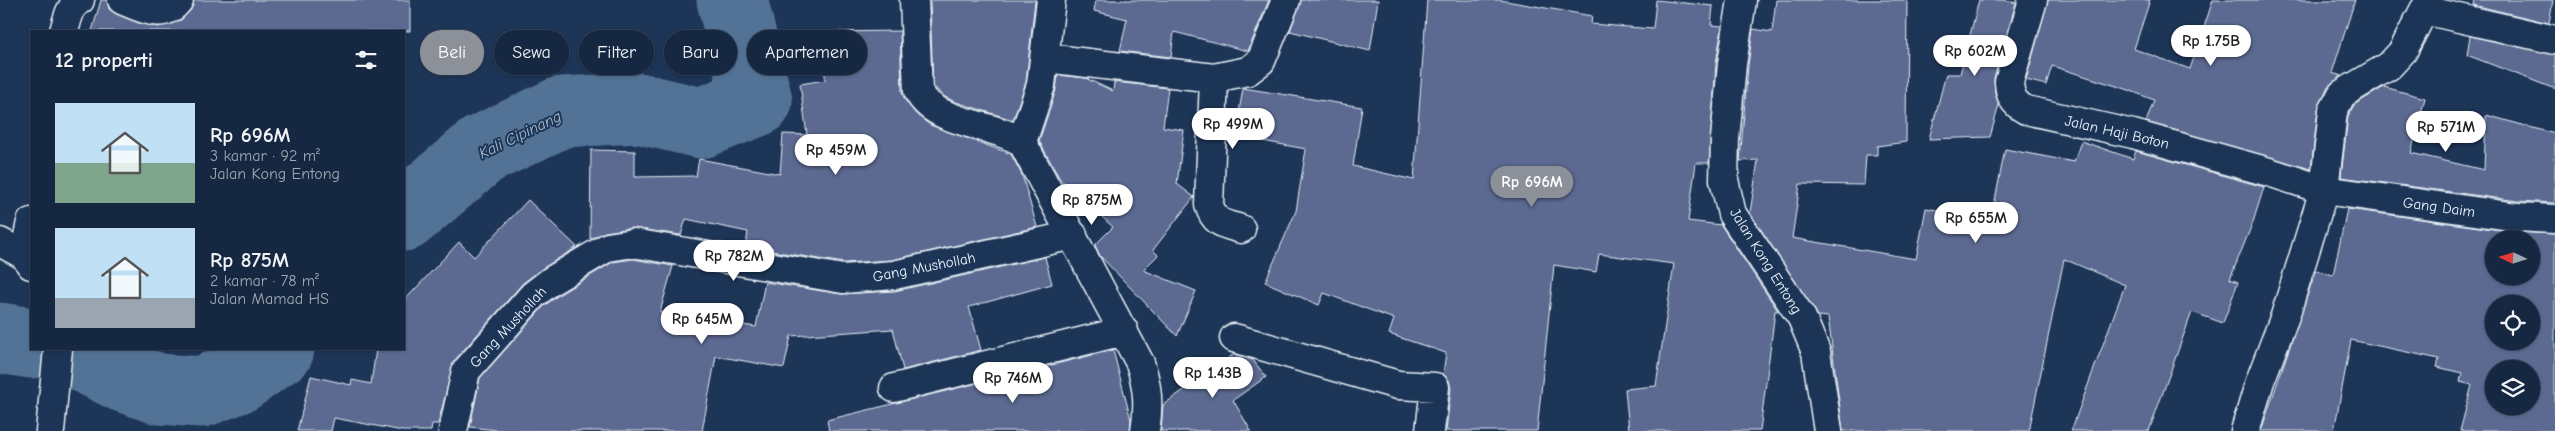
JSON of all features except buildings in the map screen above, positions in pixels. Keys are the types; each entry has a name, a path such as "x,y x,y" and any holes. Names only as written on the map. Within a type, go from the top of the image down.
{"street":[{"path":"64,30 67,19 76,2 80,0"},
{"path":"122,0 148,10 161,12 173,8 178,0"},
{"path":"914,0 918,90 923,101 942,113 1011,134 1022,142 1140,363 1147,384 1149,405 1145,431"},
{"path":"1022,142 1036,104 1046,58 1052,0"},
{"path":"1046,58 1214,78 1248,71 1261,61 1286,0"},
{"name":"Jalan Kong Entong","path":"1742,0 1732,64 1724,139 1724,180 1732,214 1802,318 1816,352 1828,431"},
{"name":"Jalan Haji Boton","path":"2033,0 2009,82 2010,94 2016,104 2043,115 2133,134 2260,169 2324,190"},
{"path":"2245,431 2260,381 2285,316 2324,190 2333,111 2342,94 2389,66 2403,51 2426,5 2555,40"},
{"path":"1214,78 1210,206 1213,217 1220,222 1241,229"},
{"name":"Gang Daim","path":"2324,190 2517,218 2555,219"},
{"path":"0,242 28,260 30,235"},
{"name":"Gang Mushollah","path":"453,431 466,371 476,358 533,295 551,281 608,247 633,243 843,279 894,275 1073,235"},
{"path":"894,388 1124,331"},
{"path":"1234,338 1398,385 1435,387 1430,431"},
{"path":"50,431 57,376 58,350"}],"waterway":[{"name":"Kali Cipinang","path":"405,215 482,150 561,112 638,108 701,123 757,101 732,0"},
{"name":"Kali Cipinang","path":"0,338 30,343"},
{"name":"Kali Cipinang","path":"71,350 124,377 159,389 201,392 240,377 278,350"}]}
